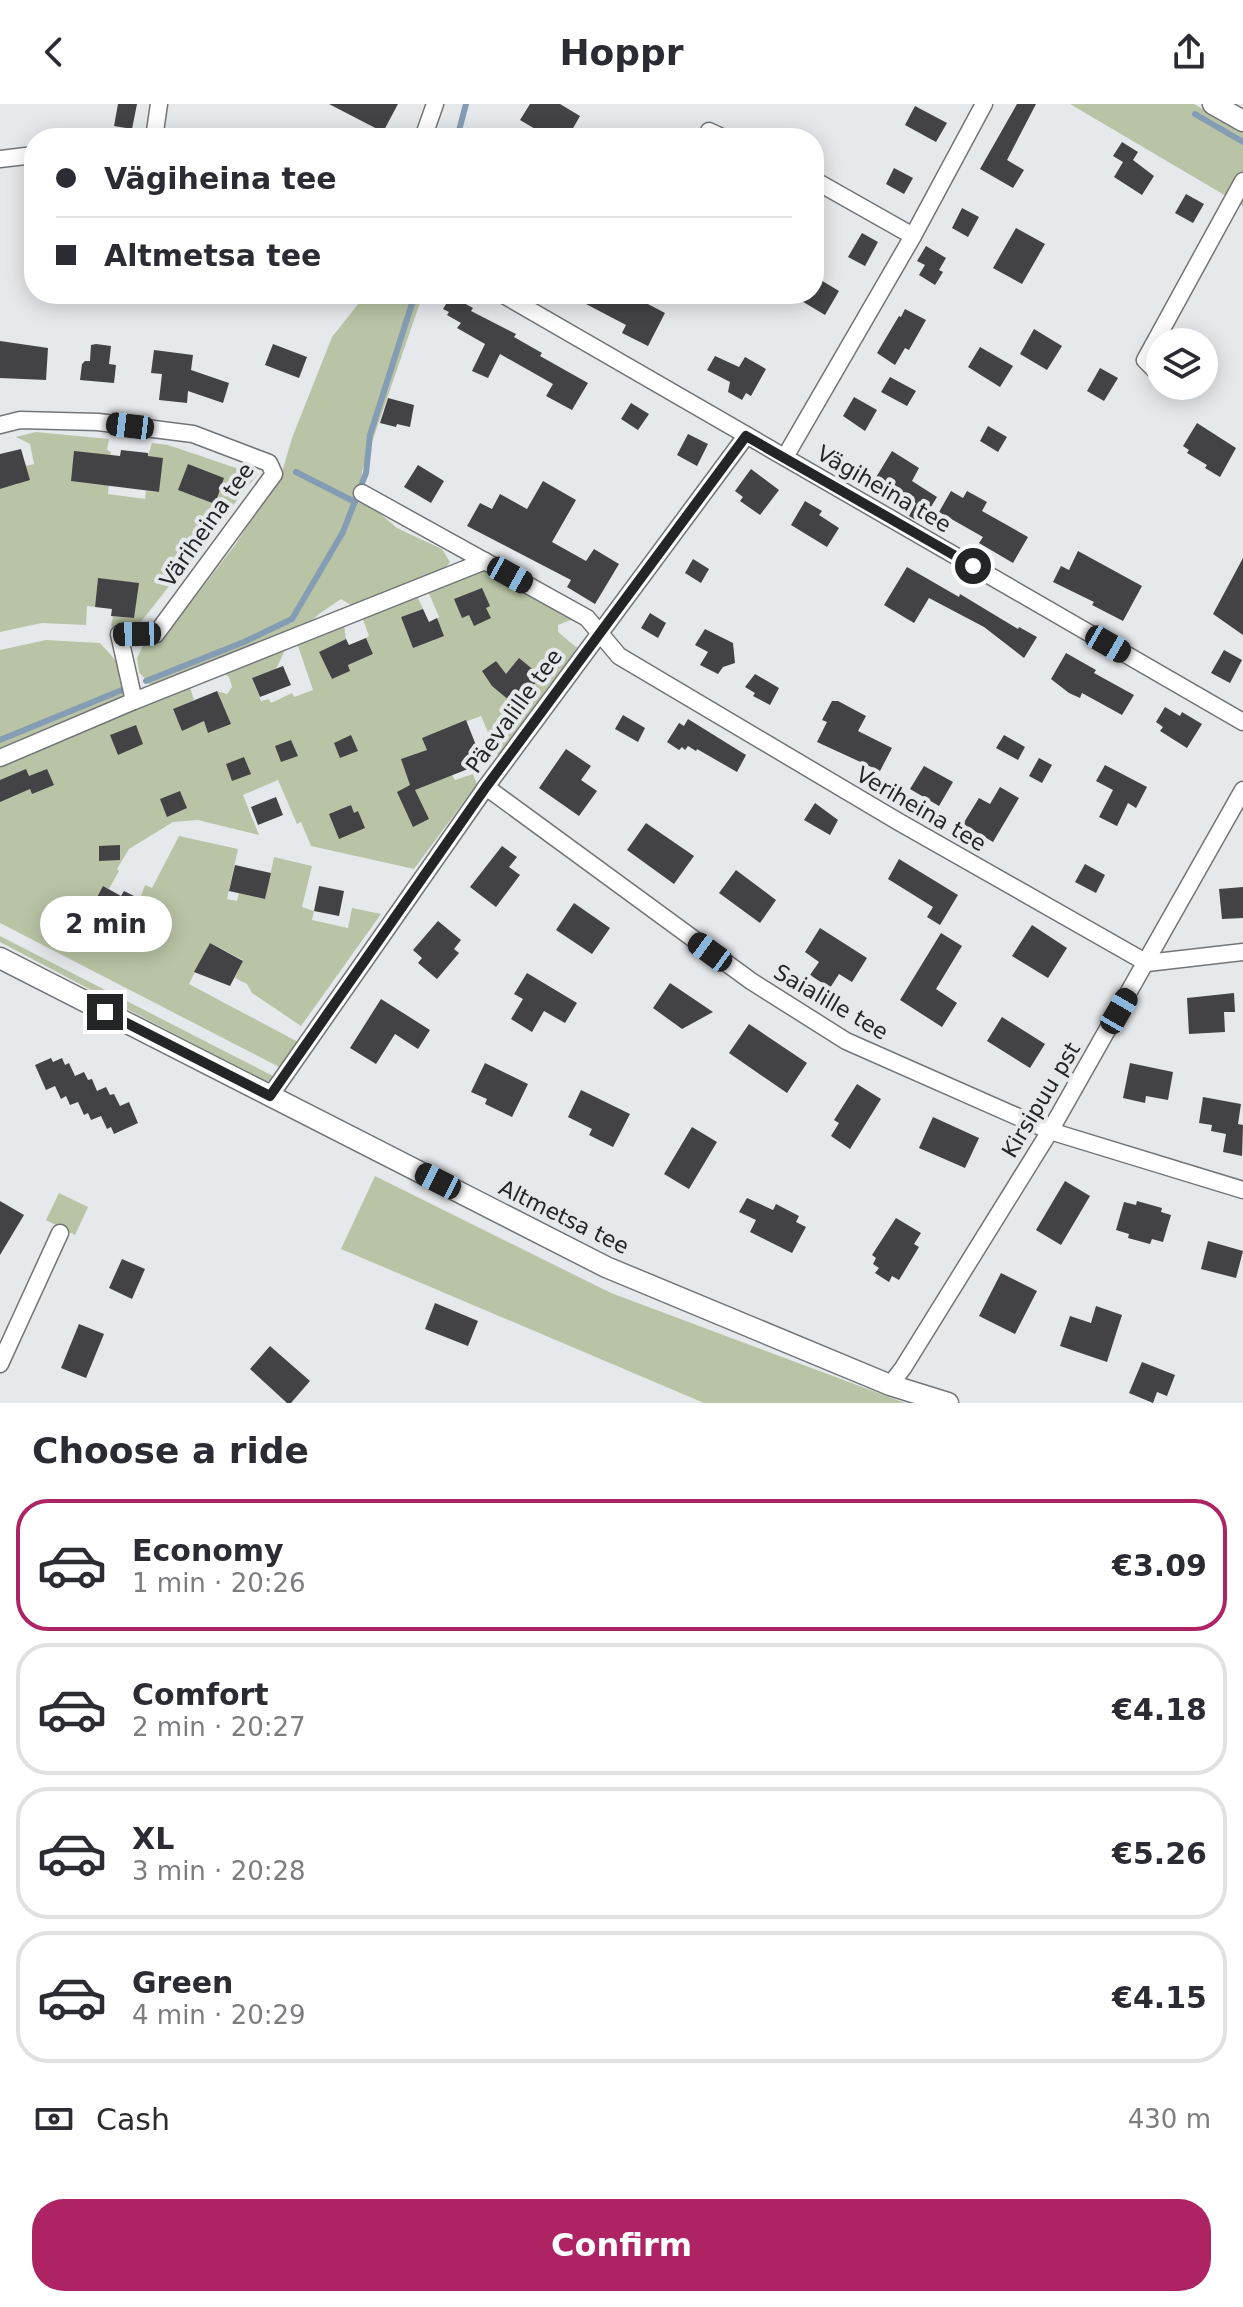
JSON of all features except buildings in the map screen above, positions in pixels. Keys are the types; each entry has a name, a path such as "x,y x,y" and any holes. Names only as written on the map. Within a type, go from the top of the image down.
{"street":[{"path":"155,128 159,104"},
{"path":"427,128 435,104"},
{"path":"785,457 913,236 984,104"},
{"path":"1213,104 1243,121"},
{"path":"0,159 24,156"},
{"path":"1163,328 1243,181"},
{"path":"824,186 913,236"},
{"name":"Vägiheina tee","path":"519,304 1243,722"},
{"name":"Väriheina tee","path":"0,425 20,420 98,422 193,434 269,463 274,474 156,634 119,634 134,701"},
{"name":"Päevalille tee","path":"270,1096 486,787 746,436"},
{"name":"Veriheina tee","path":"362,493 587,618 619,656 899,822 1147,963"},
{"path":"0,758 485,561"},
{"name":"Saialille tee","path":"486,787 751,981 846,1041 1050,1131 1243,1190"},
{"name":"Kirsipuu pst","path":"890,1385 1050,1131 1243,790"},
{"path":"1147,963 1243,952"},
{"name":"Altmetsa tee","path":"0,958 606,1267 890,1385 948,1403"},
{"path":"0,1364 60,1233"}],"green space":[{"path":"1070,104 1194,104 1243,132 1243,206"},
{"path":"358,304 420,304 362,471 366,502 397,528 442,549 450,562 445,569 354,607 341,599 307,625 166,682 150,685 139,672 137,658 143,646 168,632 235,545 282,472 292,438 332,337"},
{"path":"36,432 109,439 108,494 145,499 146,491 159,492 148,456 152,443 168,445 257,475 136,628 111,626 113,616 134,618 138,583 98,579 95,607 87,606 86,625 42,623 0,632 0,489 18,484 26,466 34,464 30,444 16,437"},
{"path":"484,568 573,619 558,625 558,632 576,647 583,648 500,760 481,716 423,738 439,780 452,775 455,780 473,774 477,784 414,869 311,846 301,822 297,824 278,780 243,795 259,835 198,820 173,822 129,849 109,889 103,886 89,914 113,927 122,911 133,917 145,885 152,888 179,836 238,849 227,899 237,901 239,893 265,899 274,857 312,866 302,907 314,911 312,920 348,928 352,908 381,914 301,1026 235,978 243,960 210,943 189,984 300,1043 283,1069 0,923 0,767 190,687 194,700 173,710 182,730 204,721 209,733 230,724 217,691 227,694 232,687 229,677 223,673 286,648 276,669 252,678 261,701 269,699 271,703 292,693 294,697 313,690 297,643 344,625 346,639 320,652 332,679 350,671 348,665 373,654 362,617 417,596 423,609 401,617 413,647 439,617 428,591"},
{"path":"46,640 100,643 122,671 125,679 123,695 117,705 0,754 0,650"},
{"path":"0,936 273,1076 270,1081 264,1081 0,942"},
{"path":"375,1176 611,1293 905,1403 704,1403 341,1249"},
{"path":"59,1193 88,1207 75,1235 46,1220"}],"waterway":[{"path":"460,128 466,104"},
{"path":"1195,114 1243,142"},
{"path":"146,681 244,642 292,619 343,532 366,473 370,435 412,304"},
{"path":"296,472 355,502"},
{"path":"0,740 122,690"}],"route":[{"path":"105,1012 270,1096 486,787 746,436 973,566"}]}
